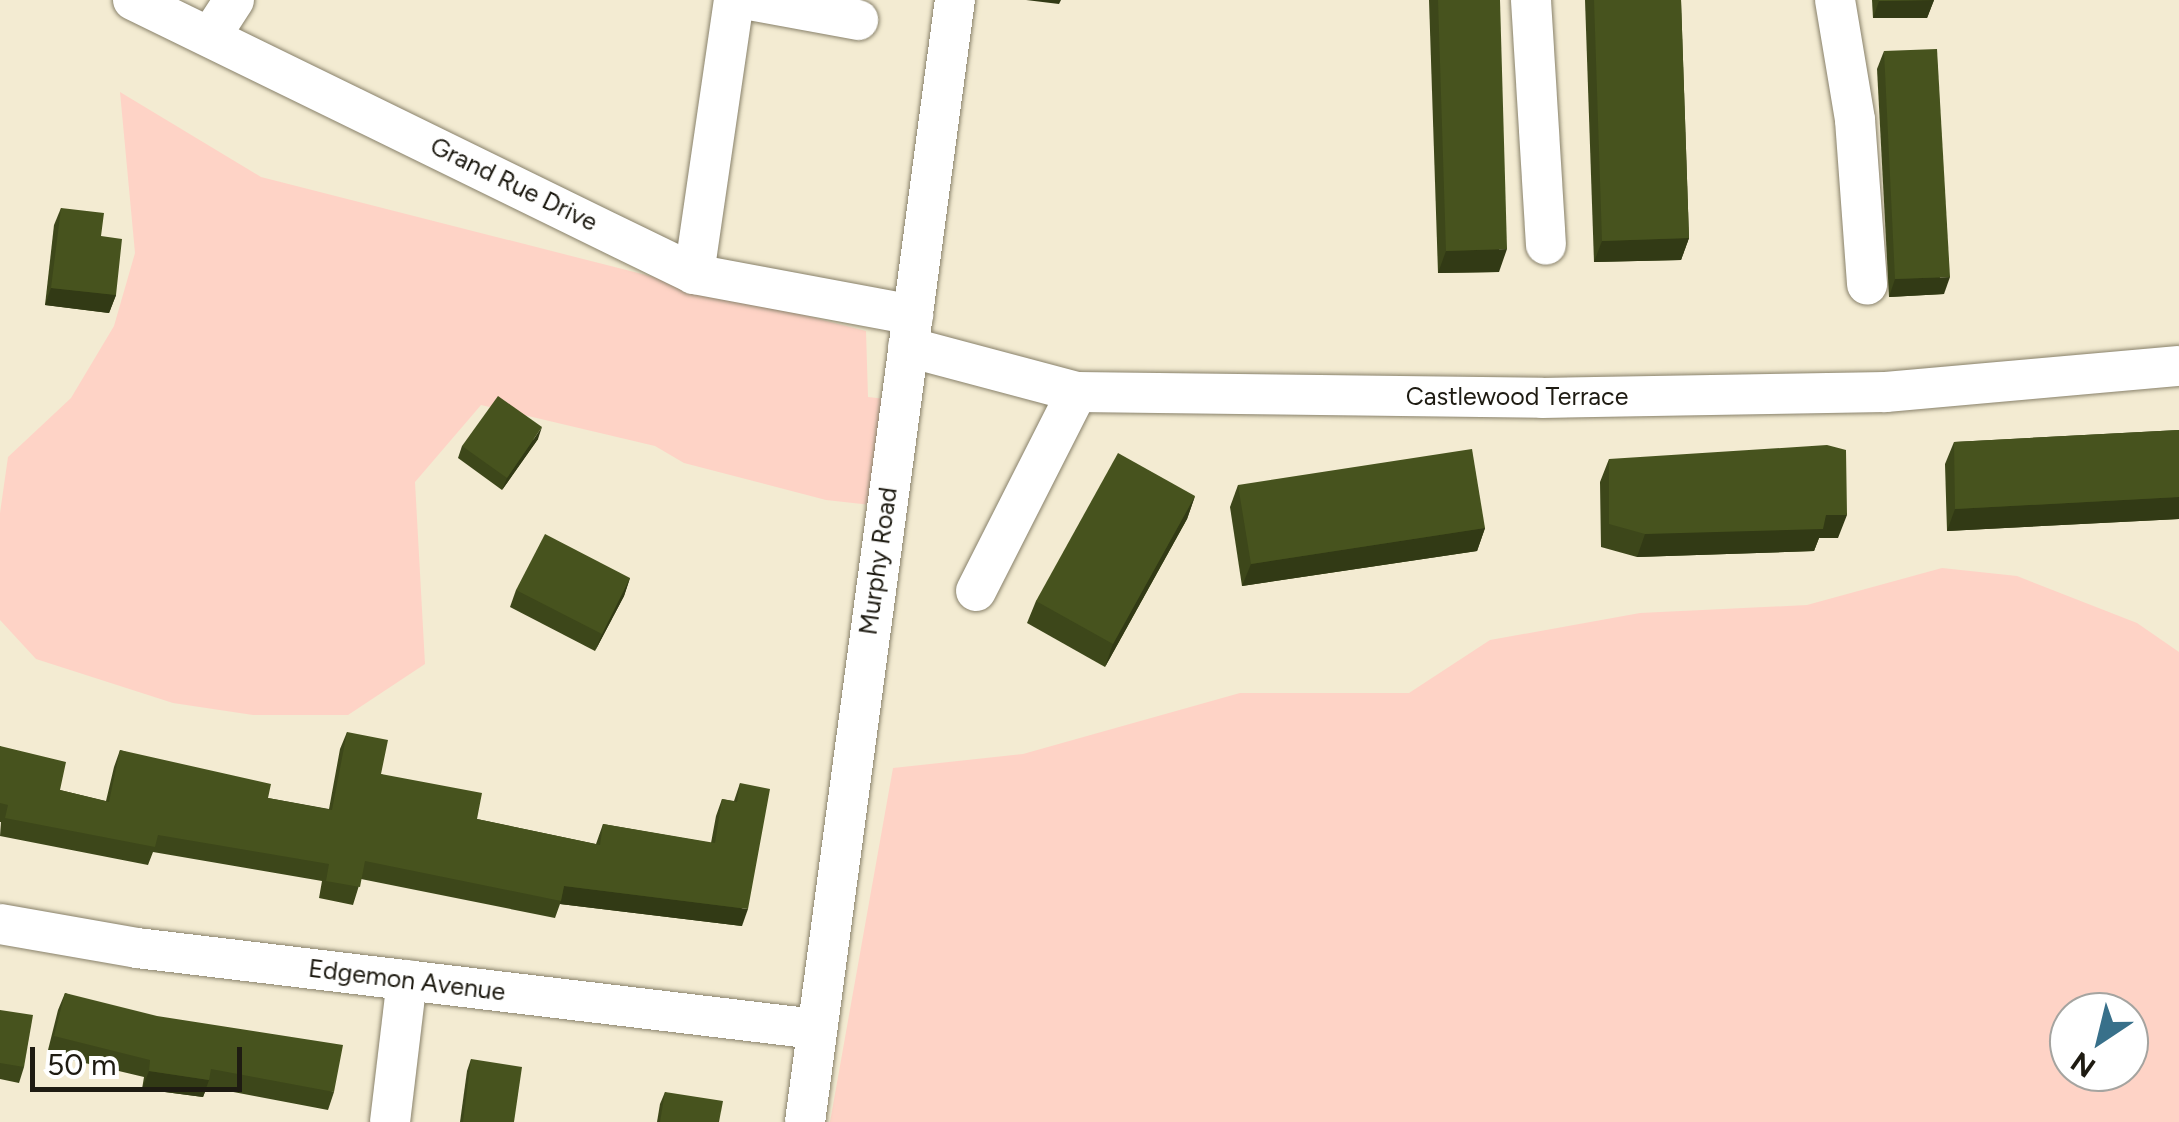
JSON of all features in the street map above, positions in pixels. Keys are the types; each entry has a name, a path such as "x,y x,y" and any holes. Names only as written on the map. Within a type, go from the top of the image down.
{"street":[{"name":"Grand Rue Drive","path":"133,0 694,274 911,330"},
{"path":"210,38 234,0"},
{"path":"694,274 734,0"},
{"path":"750,0 858,20"},
{"name":"Murphy Road","path":"805,1122 814,1029 956,0"},
{"path":"1532,0 1546,244"},
{"path":"1836,0 1856,120 1867,285"},
{"name":"Castlewood Terrace","path":"911,330 1076,392 1542,398 1867,392 2179,366"},
{"path":"976,590 1076,392"},
{"name":"Edgemon Avenue","path":"0,924 407,980 814,1029"},
{"path":"390,1122 407,980"}],"shaded area":[{"path":"120,92 261,177 866,331 868,397 886,399 871,505 826,500 684,463 655,446 481,405 415,482 425,664 348,715 253,715 173,703 36,659 0,620 0,513 8,457 71,398 114,326 135,253"},
{"path":"1942,568 2017,576 2137,623 2179,652 2179,1122 830,1122 893,768 1023,754 1240,693 1409,693 1490,640 1640,613 1807,605"}],"building":[{"path":"1438,0 1500,0 1507,249 1446,251"},
{"path":"1594,0 1681,0 1689,238 1602,241"},
{"path":"1937,49 1950,277 1895,279 1884,51"},
{"path":"61,208 104,213 101,236 122,239 116,295 51,288"},
{"path":"498,396 542,427 507,478 462,446"},
{"path":"2179,430 2179,497 1955,509 1954,442"},
{"path":"1827,445 1846,450 1847,515 1826,515 1823,529 1645,534 1609,524 1609,459"},
{"path":"1472,449 1485,528 1251,564 1238,485"},
{"path":"1118,453 1195,496 1113,644 1036,601"},
{"path":"545,534 630,578 602,634 516,590"},
{"path":"347,732 388,740 381,774 482,793 477,819 600,845 603,824 715,843 722,799 737,802 740,783 770,789 748,909 564,886 561,901 365,861 360,887 326,881 329,864 158,835 155,847 5,818 8,805 0,803 0,746 66,762 60,790 109,802 120,750 271,784 268,798 332,810"},
{"path":"65,993 157,1016 343,1045 334,1092 211,1069 209,1080 149,1071 150,1060 54,1036"},
{"path":"0,1010 33,1015 24,1067 0,1063"},
{"path":"471,1059 522,1067 514,1122 463,1122"},
{"path":"665,1092 723,1101 719,1122 660,1122"}]}
